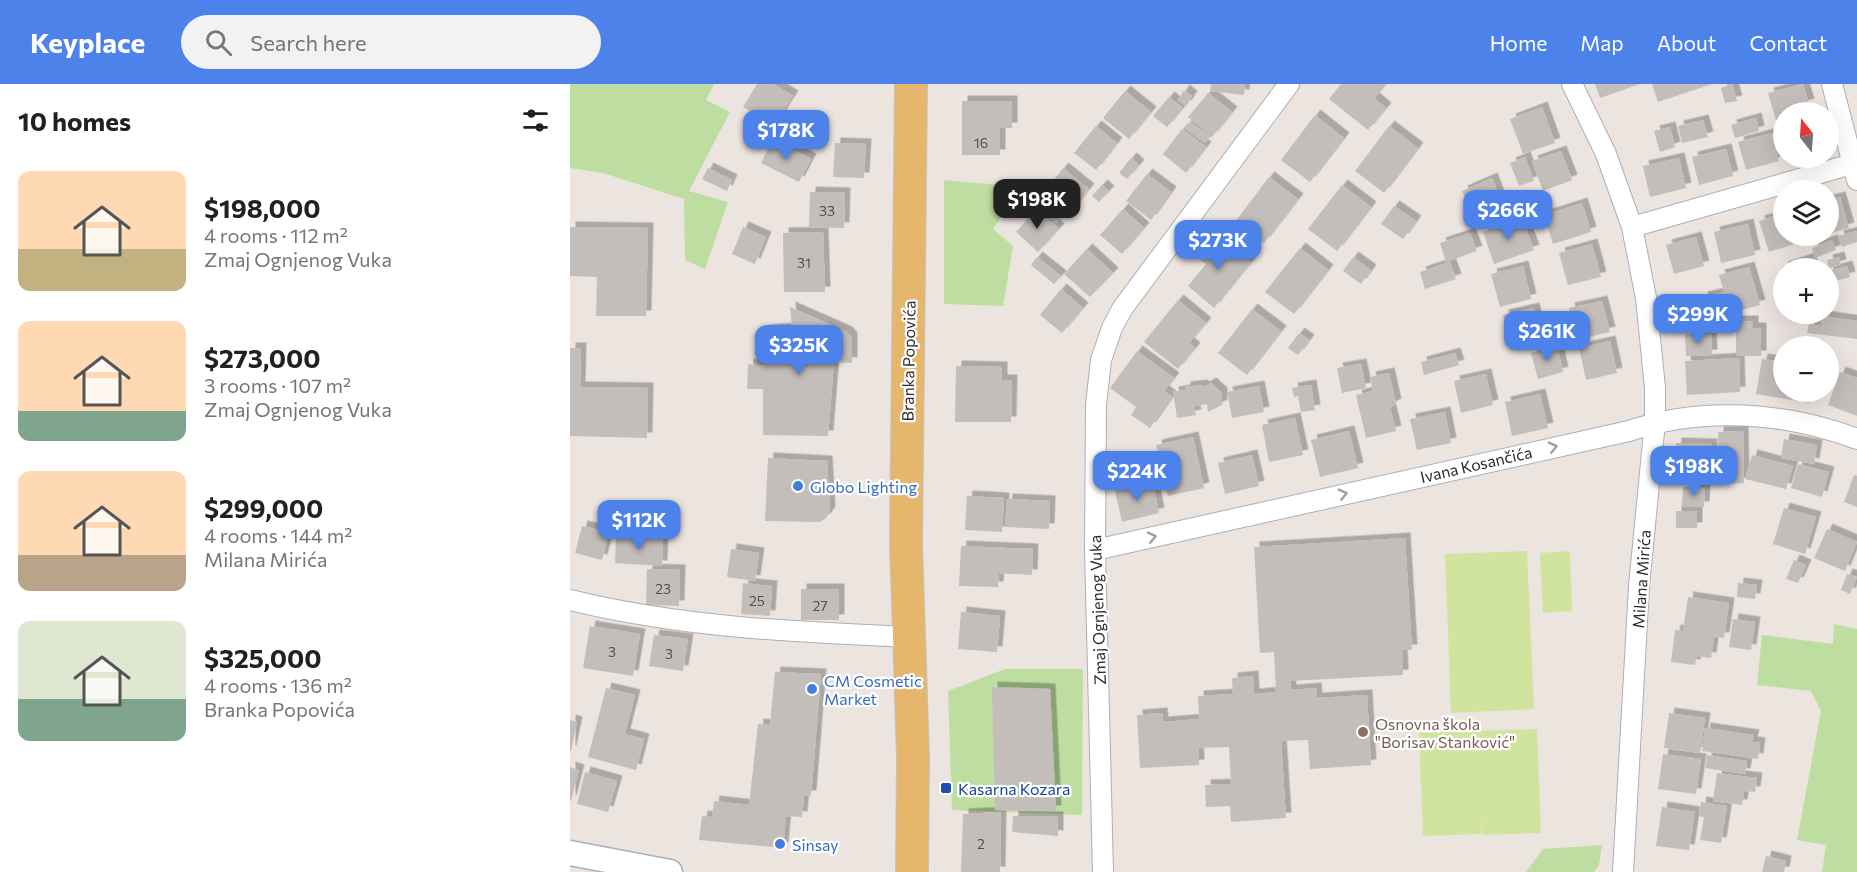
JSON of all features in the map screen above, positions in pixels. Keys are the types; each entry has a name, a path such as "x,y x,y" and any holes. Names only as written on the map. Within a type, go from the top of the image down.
{"main road":[{"name":"Branka Popovića","path":"911,84 907,637 913,757 912,872"}],"street":[{"name":"Zmaj Ognjenog Vuka","path":"1103,872 1095,550 1096,405 1101,360 1112,328 1150,270 1289,84"},
{"name":"Milana Mirića","path":"1572,84 1606,154 1632,227 1648,307 1655,422 1640,586 1623,872"},
{"path":"1632,227 1855,172 1832,84"},
{"name":"Ivana Kosančića","path":"1095,550 1629,431 1680,417 1765,417 1819,426 1857,439"},
{"path":"570,600 680,620 823,633 907,637"},
{"path":"570,853 670,872"}],"green space":[{"path":"570,84 714,84 706,100 730,112 689,191 728,202 705,269 685,260 684,199 603,173 570,168"},
{"path":"944,180 1022,187 993,229 1013,246 1003,306 944,304"},
{"path":"1527,551 1534,709 1451,713 1445,554"},
{"path":"1570,551 1572,611 1543,613 1540,553"},
{"path":"1834,624 1857,629 1857,872 1822,872 1826,845 1797,840 1821,711 1811,691 1757,685 1762,635 1833,644"},
{"path":"1005,669 1083,669 1082,815 952,810 948,691"},
{"path":"1537,729 1541,833 1482,835 1481,812 1481,834 1423,836 1419,733"},
{"path":"1602,845 1599,865 1594,872 1526,872 1543,849"}],"building":[{"path":"757,84 773,84 793,96 774,126 743,107"},
{"path":"1211,84 1245,84 1244,95 1210,91"},
{"path":"1341,84 1386,84 1374,98 1386,108 1368,130 1329,99"},
{"path":"1595,84 1640,84 1600,98"},
{"path":"1652,84 1712,84 1658,102"},
{"path":"1732,84 1737,101 1725,103 1721,88"},
{"path":"1803,84 1808,102 1773,102 1773,110 1768,93"},
{"path":"1184,90 1192,96 1186,106 1178,100"},
{"path":"1125,91 1151,112 1129,139 1103,118"},
{"path":"1208,93 1232,112 1212,137 1188,117"},
{"path":"1169,97 1183,108 1167,127 1153,116"},
{"path":"962,101 1012,101 1012,128 1000,128 1000,155 962,155"},
{"path":"1542,107 1555,143 1523,154 1510,119"},
{"path":"1315,115 1344,138 1310,182 1281,160"},
{"path":"1756,118 1759,131 1735,138 1731,125"},
{"path":"1703,120 1708,137 1682,143 1678,126"},
{"path":"1190,122 1210,137 1205,143 1184,128"},
{"path":"1096,126 1117,143 1096,170 1074,153"},
{"path":"1389,126 1418,148 1384,193 1355,171"},
{"path":"1670,127 1675,147 1660,152 1654,131"},
{"path":"1182,129 1206,147 1186,173 1163,154"},
{"path":"1772,133 1773,163 1746,170 1738,142"},
{"path":"773,139 811,159 799,182 761,163"},
{"path":"835,143 866,144 864,178 833,177"},
{"path":"1726,149 1733,176 1699,185 1692,157"},
{"path":"1561,151 1572,180 1543,191 1532,161"},
{"path":"1525,157 1534,181 1519,186 1510,163"},
{"path":"1131,158 1139,165 1127,179 1119,173"},
{"path":"1679,158 1686,188 1650,197 1643,166"},
{"path":"708,168 732,180 727,191 702,179"},
{"path":"1063,168 1089,189 1068,215 1043,194"},
{"path":"1147,174 1171,192 1151,220 1126,201"},
{"path":"1269,177 1298,199 1264,243 1235,222"},
{"path":"1492,178 1504,209 1475,221 1462,191"},
{"path":"1102,185 1109,191 1099,202 1092,196"},
{"path":"1342,185 1371,207 1337,251 1308,229"},
{"path":"810,192 845,193 844,228 809,227"},
{"path":"1839,197 1849,228 1839,231"},
{"path":"1049,203 1063,214 1056,223 1042,211"},
{"path":"1582,203 1591,232 1553,244 1544,215"},
{"path":"1394,206 1416,221 1403,239 1381,224"},
{"path":"1036,209 1059,229 1038,252 1016,232"},
{"path":"1123,209 1144,228 1122,254 1100,235"},
{"path":"1773,217 1773,246 1788,246 1769,252 1759,221"},
{"path":"1522,218 1534,250 1494,264 1483,232"},
{"path":"1748,224 1755,255 1721,263 1714,232"},
{"path":"570,227 648,228 646,316 596,316 597,277 570,276"},
{"path":"743,227 766,237 755,264 732,254"},
{"path":"1857,231 1857,242 1842,247 1839,236"},
{"path":"823,232 825,292 784,292 783,233"},
{"path":"1470,233 1477,251 1446,262 1440,243"},
{"path":"1217,235 1251,262 1214,308 1188,286 1206,264 1198,258"},
{"path":"1696,237 1704,266 1674,274 1666,245"},
{"path":"1592,244 1601,277 1568,285 1559,253"},
{"path":"1834,246 1836,250 1815,258 1812,248"},
{"path":"1300,248 1328,270 1294,314 1265,292"},
{"path":"1087,249 1113,273 1090,297 1064,274"},
{"path":"1037,257 1061,276 1054,284 1031,265"},
{"path":"1353,257 1371,270 1361,284 1343,271"},
{"path":"1450,262 1456,279 1425,289 1420,272"},
{"path":"1523,266 1531,299 1500,307 1491,274"},
{"path":"1847,266 1850,277 1839,280 1839,268"},
{"path":"1749,267 1760,305 1708,319 1702,297 1724,292 1719,275"},
{"path":"1061,289 1083,308 1062,333 1040,315"},
{"path":"1178,300 1206,323 1189,343 1195,348 1178,369 1144,342"},
{"path":"1602,301 1610,332 1576,340 1569,308"},
{"path":"790,307 847,332 852,338 852,363 834,362 828,436 763,435 763,389 747,389 748,364 764,366 764,330 792,328"},
{"path":"1534,308 1542,343 1511,350 1503,315"},
{"path":"1252,309 1281,331 1247,375 1218,353"},
{"path":"1688,318 1688,329 1670,330 1670,319"},
{"path":"1839,318 1857,321 1857,339 1807,333 1809,324 1821,326 1821,324 1839,324"},
{"path":"1736,321 1753,321 1753,328 1761,328 1761,356 1736,356"},
{"path":"1299,333 1309,340 1298,355 1288,348"},
{"path":"1685,334 1711,334 1712,355 1686,356"},
{"path":"1610,341 1617,373 1586,380 1579,348"},
{"path":"1557,346 1563,372 1538,379 1531,353"},
{"path":"570,348 581,348 580,387 648,388 647,438 570,436"},
{"path":"1137,351 1174,378 1164,391 1172,397 1150,428 1131,415 1136,407 1110,388"},
{"path":"1455,353 1459,365 1424,375 1421,362"},
{"path":"1739,358 1740,392 1687,395 1685,361"},
{"path":"1762,359 1773,360 1773,397 1756,394"},
{"path":"1361,364 1366,388 1342,393 1337,368"},
{"path":"956,366 1002,367 1002,380 1012,380 1011,422 955,422"},
{"path":"1840,372 1857,378 1857,416 1828,405 1829,402 1839,402"},
{"path":"1389,373 1396,404 1390,407 1396,431 1366,438 1356,395 1373,391 1370,377"},
{"path":"1486,374 1493,405 1461,413 1454,381"},
{"path":"1211,383 1222,393 1222,405 1208,412 1207,404 1194,406 1196,415 1177,418 1173,392 1185,390 1185,387 1202,385 1204,387"},
{"path":"1311,385 1315,410 1301,412 1298,396 1294,397 1292,388"},
{"path":"1259,386 1264,412 1232,418 1227,392"},
{"path":"1540,394 1548,428 1512,436 1505,402"},
{"path":"1445,412 1451,443 1417,450 1410,419"},
{"path":"1295,418 1303,455 1269,462 1262,425"},
{"path":"1349,431 1358,468 1320,477 1311,440"},
{"path":"1743,431 1744,483 1719,484 1718,432"},
{"path":"1193,437 1204,488 1168,496 1156,445"},
{"path":"1784,439 1817,445 1814,464 1781,458"},
{"path":"1676,443 1712,444 1711,482 1674,480"},
{"path":"1252,455 1259,486 1225,494 1218,463"},
{"path":"1752,455 1793,466 1786,489 1745,479"},
{"name":"Globo Lighting","path":"768,458 827,461 830,512 825,519 819,522 765,521"},
{"path":"1798,464 1829,472 1822,497 1791,488"},
{"path":"1854,475 1857,476 1857,507 1844,502"},
{"path":"1153,483 1159,513 1122,522 1115,491"},
{"path":"1683,487 1705,487 1704,507 1682,506"},
{"path":"967,496 1004,498 1002,532 965,530"},
{"path":"1007,499 1050,501 1049,529 1005,527"},
{"path":"1784,508 1816,517 1805,554 1773,544"},
{"path":"1676,511 1697,511 1697,528 1676,528"},
{"path":"582,526 609,532 602,560 575,553"},
{"path":"1827,529 1857,542 1845,571 1814,558"},
{"path":"616,537 663,539 662,566 615,563"},
{"path":"1405,538 1412,650 1402,650 1403,675 1290,681 1291,690 1316,688 1317,698 1367,695 1371,765 1310,769 1308,740 1281,741 1286,818 1231,822 1230,806 1206,807 1205,785 1231,784 1229,747 1198,748 1199,765 1140,768 1137,715 1162,713 1163,722 1199,719 1198,696 1233,694 1232,678 1253,676 1254,694 1276,692 1274,652 1260,653 1254,547"},
{"path":"961,546 1033,549 1032,575 999,573 998,587 959,586"},
{"path":"731,549 759,553 755,581 727,577"},
{"path":"1794,560 1806,565 1798,583 1786,579"},
{"path":"647,569 680,570 679,606 646,605"},
{"path":"1847,574 1857,577 1850,594 1841,590"},
{"path":"743,583 772,586 770,616 741,614"},
{"path":"1738,583 1757,585 1755,599 1737,597"},
{"path":"801,589 839,589 839,620 801,620"},
{"path":"1688,597 1729,603 1724,638 1714,637 1711,658 1697,656 1695,665 1671,662 1675,630 1683,631"},
{"path":"961,612 1000,616 997,652 958,649"},
{"path":"1733,619 1755,622 1751,650 1729,647"},
{"path":"590,626 640,634 633,676 583,668"},
{"path":"654,635 688,639 683,671 649,666"},
{"path":"775,672 821,674 811,796 804,796 802,817 786,816 783,848 699,840 702,816 712,817 714,801 749,805 758,724 770,725"},
{"path":"992,687 1050,689 1056,811 995,810"},
{"path":"606,688 635,695 625,734 644,739 636,770 588,757"},
{"path":"1669,713 1705,718 1700,753 1664,748"},
{"path":"570,720 577,722 571,751 570,751"},
{"path":"1705,728 1754,735 1752,742 1760,743 1758,759 1702,751"},
{"path":"1663,754 1701,759 1696,794 1658,789"},
{"path":"1707,755 1747,761 1745,774 1705,768"},
{"path":"570,767 579,770 571,801 570,801"},
{"path":"585,772 617,781 608,812 577,804"},
{"path":"1717,773 1757,778 1755,792 1744,791 1742,805 1713,801"},
{"path":"1701,802 1727,806 1721,843 1700,840 1704,817 1699,816"},
{"path":"1662,807 1695,812 1689,850 1656,846"},
{"path":"1001,812 1000,872 961,872 963,814"},
{"path":"1013,816 1058,817 1058,836 1012,832"},
{"path":"1766,856 1786,861 1784,872 1762,872"}],"place":[{"name":"Globo Lighting","path":"798,486"},
{"name":"CM Cosmetic Market","path":"812,689"},
{"name":"Osnovna škola \"Borisav Stanković\"","path":"1363,732"},
{"name":"Kasarna Kozara","path":"946,788"},
{"name":"Sinsay","path":"780,844"}]}
